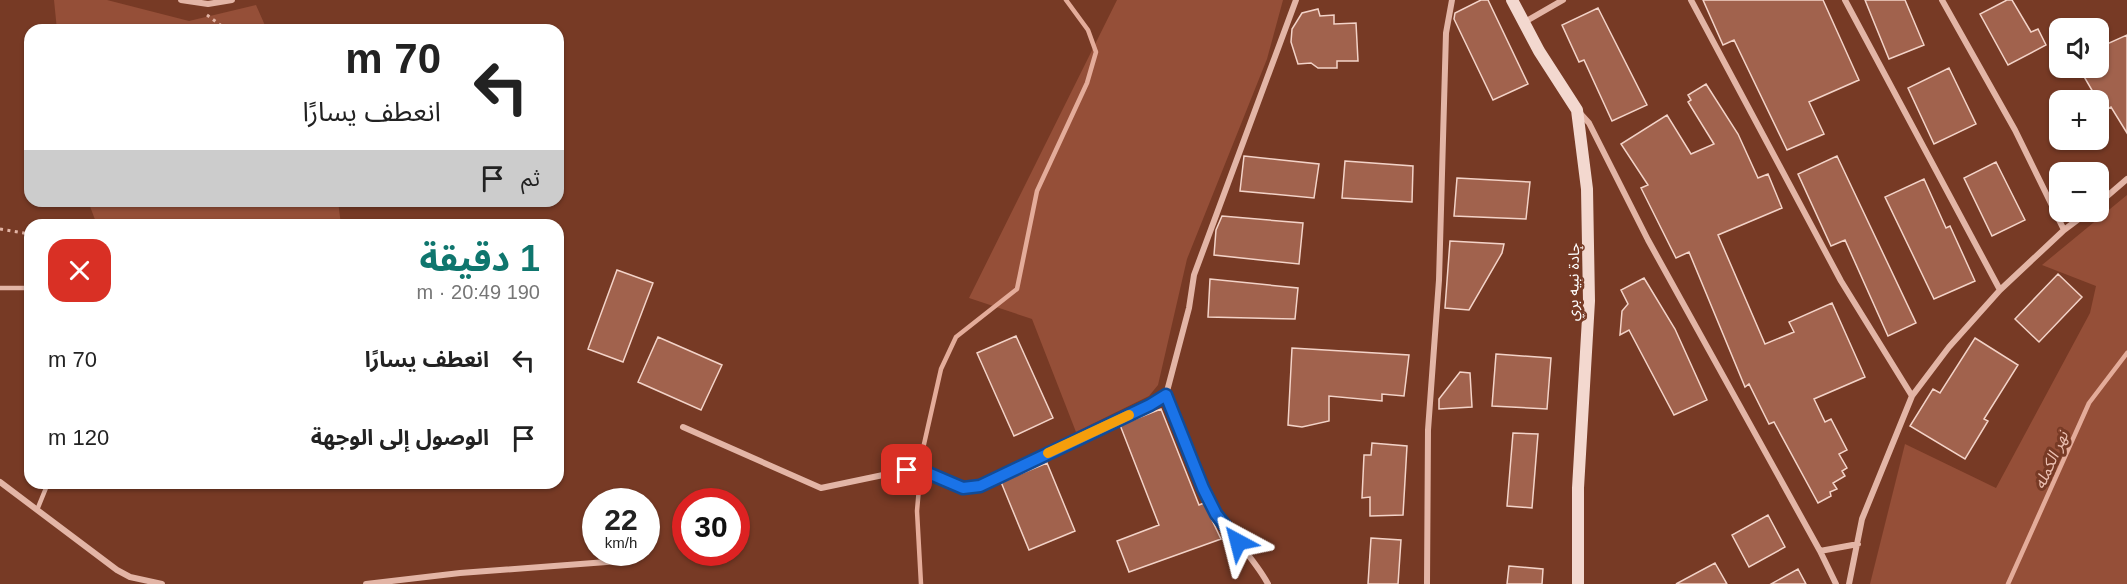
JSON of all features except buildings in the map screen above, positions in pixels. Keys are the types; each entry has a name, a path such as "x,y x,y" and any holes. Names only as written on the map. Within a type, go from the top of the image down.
{"street":[{"path":"181,0 208,4 232,0"},
{"path":"1268,584 1259,568 1216,514 1203,488 1166,395 1189,308 1197,265 1296,0"},
{"path":"1427,584 1428,430 1439,280 1446,33 1452,0"},
{"name":"جادة نبيه بري","path":"1512,0 1522,23 1577,110 1587,189 1590,243 1578,488 1578,584"},
{"path":"1522,23 1563,0"},
{"path":"1691,0 1841,281 1912,396"},
{"path":"1845,0 2000,290"},
{"path":"1942,0 2014,130 2064,230"},
{"path":"1577,110 1589,123 1648,240 1821,551 1836,584"},
{"path":"2109,195 2127,179"},
{"path":"1850,584 1862,519 1912,396 1949,347 2000,290 2075,222"},
{"path":"683,427 821,488 907,470 928,473 963,488 980,486 1150,405 1166,395"},
{"path":"0,482 117,570 130,577 162,584"},
{"path":"1821,551 1858,544"},
{"path":"366,584 460,573 582,564"}],"lane":[{"path":"0,288 24,288"},
{"path":"38,510 46,489"}],"path":[{"path":"0,229 24,233"}],"shaded area":[{"path":"54,0 107,0 189,21 256,5 264,24 56,24"},
{"path":"1117,0 1283,0 1267,59 1187,259 1158,385 1149,396 1076,432 1032,319 969,298"},
{"path":"2127,195 2127,584 1870,584 1905,444 1996,488 2090,313 2096,286 2042,265 2094,222 2109,222 2109,210"},
{"path":"90,207 339,207 340,219 95,219"}],"waterway":[{"path":"921,584 917,511 922,453 941,369 956,337 1017,289 1037,191 1087,83 1096,52 1088,30 1066,0"},
{"name":"نهر الكمله","path":"2008,584 2089,403 2127,353"}],"slow traffic":[{"path":"1048,453 1129,415"}],"route":[{"path":"907,470 928,473 963,488 980,486 1150,405 1166,395 1203,488 1216,514 1238,542"}]}
